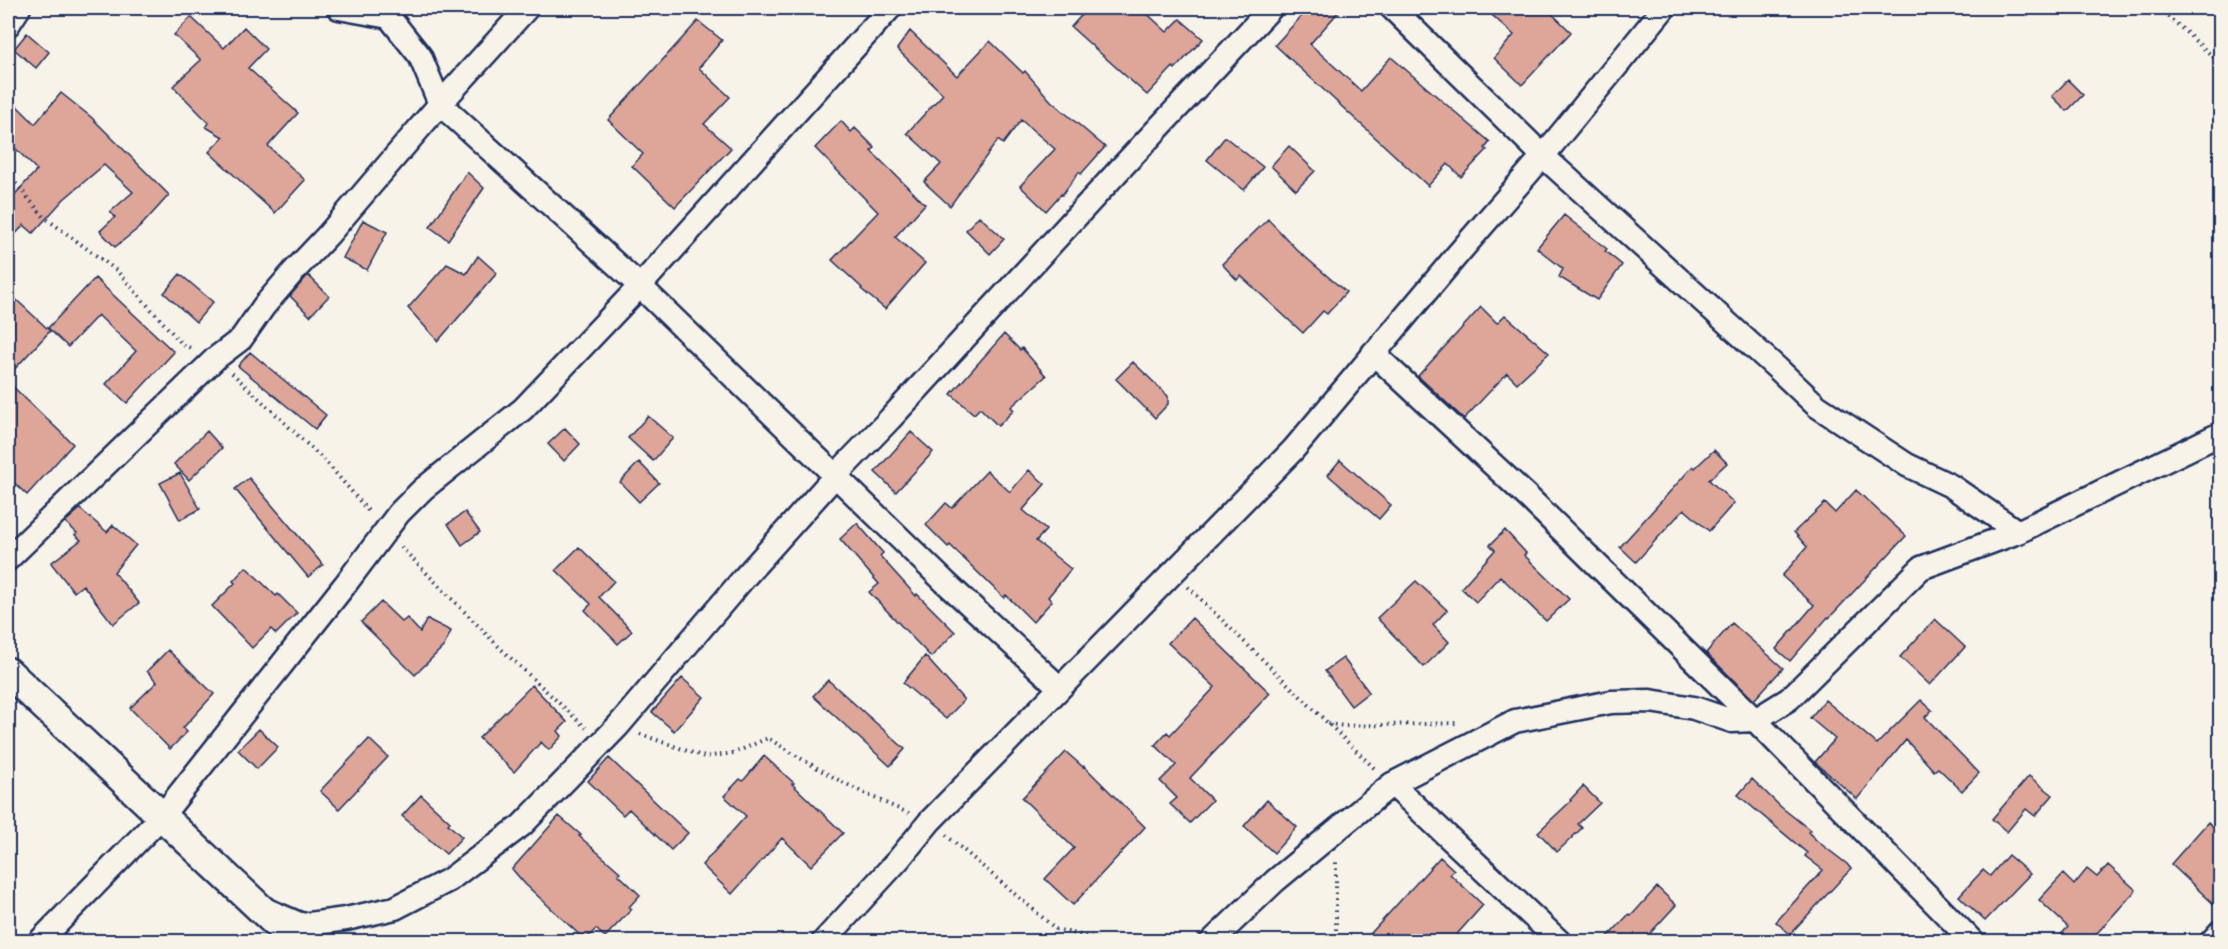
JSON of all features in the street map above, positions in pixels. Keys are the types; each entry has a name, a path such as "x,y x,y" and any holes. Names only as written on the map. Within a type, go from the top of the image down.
{"street":[{"path":"8,25 19,8"},
{"path":"339,8 389,17 420,56 440,104 640,286 946,584 1060,688"},
{"path":"8,559 216,358 240,339 264,306 527,8"},
{"path":"39,942 162,816 385,531 423,489 523,409 640,286 890,8"},
{"path":"259,907 302,925 346,919 394,908 449,880 522,825 618,726 742,579 835,476 891,419 1089,202 1271,8"},
{"path":"1392,8 1543,156 1817,406 1907,465 1951,486 2018,532"},
{"path":"823,942 899,859 930,821 1293,450 1373,353 1543,156 1664,8"},
{"path":"1373,353 1530,499 1755,720 1973,942"},
{"path":"1211,942 1275,880 1392,784 1515,721 1611,702 1650,701 1694,708 1732,721 1755,720 1789,699 1921,568 2018,532 2220,434"},
{"path":"8,672 296,942"},
{"path":"1392,784 1560,942"}],"path":[{"path":"2159,8 2220,63"},
{"path":"8,174 44,217 116,270 183,345 216,358 327,463 385,531 501,649 585,728 618,726 705,757 734,753 768,738 873,799 930,821 1056,929 1108,942"},
{"path":"1173,572 1392,784"},
{"path":"1328,724 1345,726 1470,722"},
{"path":"1336,829 1336,942"}],"building":[{"path":"1088,8 1141,8 1167,32 1180,19 1203,39 1147,95 1071,27"},
{"path":"1309,8 1342,8 1310,44 1361,91 1391,57 1490,142 1485,148 1487,150 1461,177 1448,164 1428,186 1275,45"},
{"path":"1484,8 1546,8 1571,32 1522,85 1494,58 1514,35"},
{"path":"191,17 224,48 244,27 266,49 248,68 298,113 268,146 305,180 275,213 209,152 223,137 206,127 209,123 173,86 201,60 174,35"},
{"path":"698,21 722,40 699,68 730,97 704,124 731,148 675,207 632,166 643,154 608,120"},
{"path":"910,31 957,76 990,41 1023,73 1025,71 1051,101 1105,147 1081,174 1079,172 1062,195 1046,211 1020,186 1055,149 1021,120 1003,144 998,140 950,206 924,182 941,164 907,133 943,94 897,49"},
{"path":"27,33 49,52 36,68 14,49"},
{"path":"2068,80 2083,95 2067,111 2052,96"},
{"path":"61,93 91,117 169,195 140,227 115,247 100,231 115,217 110,212 133,192 104,165 64,199 33,233 24,225 8,242 8,202 37,170 8,141 8,97 35,124"},
{"path":"841,121 851,132 855,128 875,148 871,151 925,204 895,237 925,263 885,309 832,260 878,212 815,148"},
{"path":"1225,137 1263,167 1244,190 1207,160"},
{"path":"1289,146 1315,171 1296,190 1271,166"},
{"path":"467,172 484,188 448,240 430,227"},
{"path":"1564,215 1607,249 1605,251 1622,265 1597,300 1559,277 1563,269 1537,248"},
{"path":"979,216 1004,239 990,254 966,230"},
{"path":"1268,219 1297,250 1346,292 1327,314 1323,311 1303,333 1241,276 1237,280 1222,264"},
{"path":"363,220 387,232 367,270 343,258"},
{"path":"478,256 497,273 438,341 408,308 447,264 466,274"},
{"path":"180,274 213,302 196,322 164,293"},
{"path":"308,275 329,296 310,316 290,296"},
{"path":"95,278 174,352 127,403 106,384 136,351 98,315 68,347 48,328"},
{"path":"8,292 50,331 8,376"},
{"path":"1481,307 1497,323 1505,315 1549,353 1517,383 1507,373 1464,419 1418,376"},
{"path":"1004,334 1020,350 1022,348 1046,376 1011,407 1014,410 998,426 980,408 974,414 951,394"},
{"path":"250,352 326,415 315,429 238,366"},
{"path":"1133,362 1168,396 1168,404 1155,418 1116,379"},
{"path":"8,382 73,444 27,495 8,477"},
{"path":"648,416 673,438 653,461 628,438"},
{"path":"565,428 580,444 564,461 548,444"},
{"path":"207,431 222,448 189,480 174,464"},
{"path":"911,432 933,452 896,492 875,472"},
{"path":"1714,450 1727,463 1709,480 1734,503 1709,531 1684,509 1636,562 1620,547 1693,466 1695,468"},
{"path":"1340,460 1391,505 1379,519 1328,475"},
{"path":"639,462 659,483 639,502 620,482"},
{"path":"1029,470 1045,484 1023,510 1046,530 1036,541 1071,569 1048,597 1052,601 1033,622 1006,595 1004,598 926,525 946,503 952,508 987,471 1010,492"},
{"path":"180,473 200,509 180,520 160,483"},
{"path":"249,478 323,565 308,577 235,489"},
{"path":"1856,490 1906,536 1828,617 1790,661 1776,649 1814,605 1782,576 1807,547 1794,532 1825,503 1835,513"},
{"path":"80,509 107,532 113,525 136,545 114,572 139,603 113,624 83,585 74,592 51,563 81,540 65,522"},
{"path":"465,512 480,532 462,545 448,524"},
{"path":"857,523 883,553 880,556 916,596 917,594 955,632 931,657 869,592 879,584 840,539"},
{"path":"1505,530 1526,553 1524,555 1569,599 1546,621 1500,576 1476,602 1461,588 1495,550 1490,545"},
{"path":"579,547 614,581 599,597 632,631 618,644 585,610 591,604 556,570"},
{"path":"246,567 297,613 276,634 271,629 252,648 212,606 235,583 233,581"},
{"path":"1416,581 1447,610 1433,625 1449,642 1424,667 1377,618"},
{"path":"381,602 402,622 407,618 420,632 427,619 451,631 444,646 415,675 361,622"},
{"path":"1192,618 1270,693 1190,778 1212,800 1190,823 1170,804 1177,798 1160,781 1176,765 1155,745 1167,732 1170,735 1215,687 1168,643"},
{"path":"1935,619 1965,647 1930,685 1900,657"},
{"path":"1732,623 1783,668 1754,700 1706,653"},
{"path":"168,650 214,694 183,728 187,732 170,749 130,708 157,682 147,671"},
{"path":"925,656 964,700 946,719 903,683"},
{"path":"1343,658 1369,692 1351,706 1325,671"},
{"path":"682,678 704,697 674,731 652,712"},
{"path":"828,680 905,749 890,766 813,696"},
{"path":"532,685 567,722 558,731 562,736 549,750 541,742 514,772 479,738"},
{"path":"1825,700 1877,744 1921,700 1932,710 1925,717 1979,773 1962,791 1938,768 1934,771 1906,740 1857,799 1815,762 1835,739 1810,718"},
{"path":"259,729 278,747 257,769 238,750"},
{"path":"369,739 388,757 339,809 320,791"},
{"path":"1066,752 1084,766 1145,827 1073,905 1045,879 1074,848 1022,798"},
{"path":"764,756 843,833 811,866 782,838 732,894 702,865 746,816 724,796 740,779 743,781"},
{"path":"609,758 688,833 671,850 629,809 623,815 588,781"},
{"path":"2029,776 2053,795 2035,816 2026,809 2007,832 1992,819"},
{"path":"1752,779 1781,807 1810,830 1808,832 1817,841 1851,869 1790,934 1776,922 1823,870 1805,856 1807,853 1738,795"},
{"path":"1583,786 1600,803 1578,824 1582,828 1557,852 1538,832 1571,801"},
{"path":"421,795 450,822 448,824 462,837 446,854 402,816"},
{"path":"1267,800 1297,827 1274,853 1244,826"},
{"path":"559,816 620,872 618,874 640,895 629,907 632,909 605,937 596,929 585,940 512,869"},
{"path":"2208,822 2220,833 2220,910 2171,864"},
{"path":"2008,855 2030,874 1985,921 1959,896 1983,870 1990,876"},
{"path":"1440,857 1454,870 1450,874 1483,905 1450,942 1363,942"},
{"path":"2108,865 2136,890 2089,942 2054,942 2068,927 2039,900 2063,874 2074,885 2087,869 2097,877"},
{"path":"1657,887 1676,905 1642,942 1603,942 1629,914 1631,916"}]}
